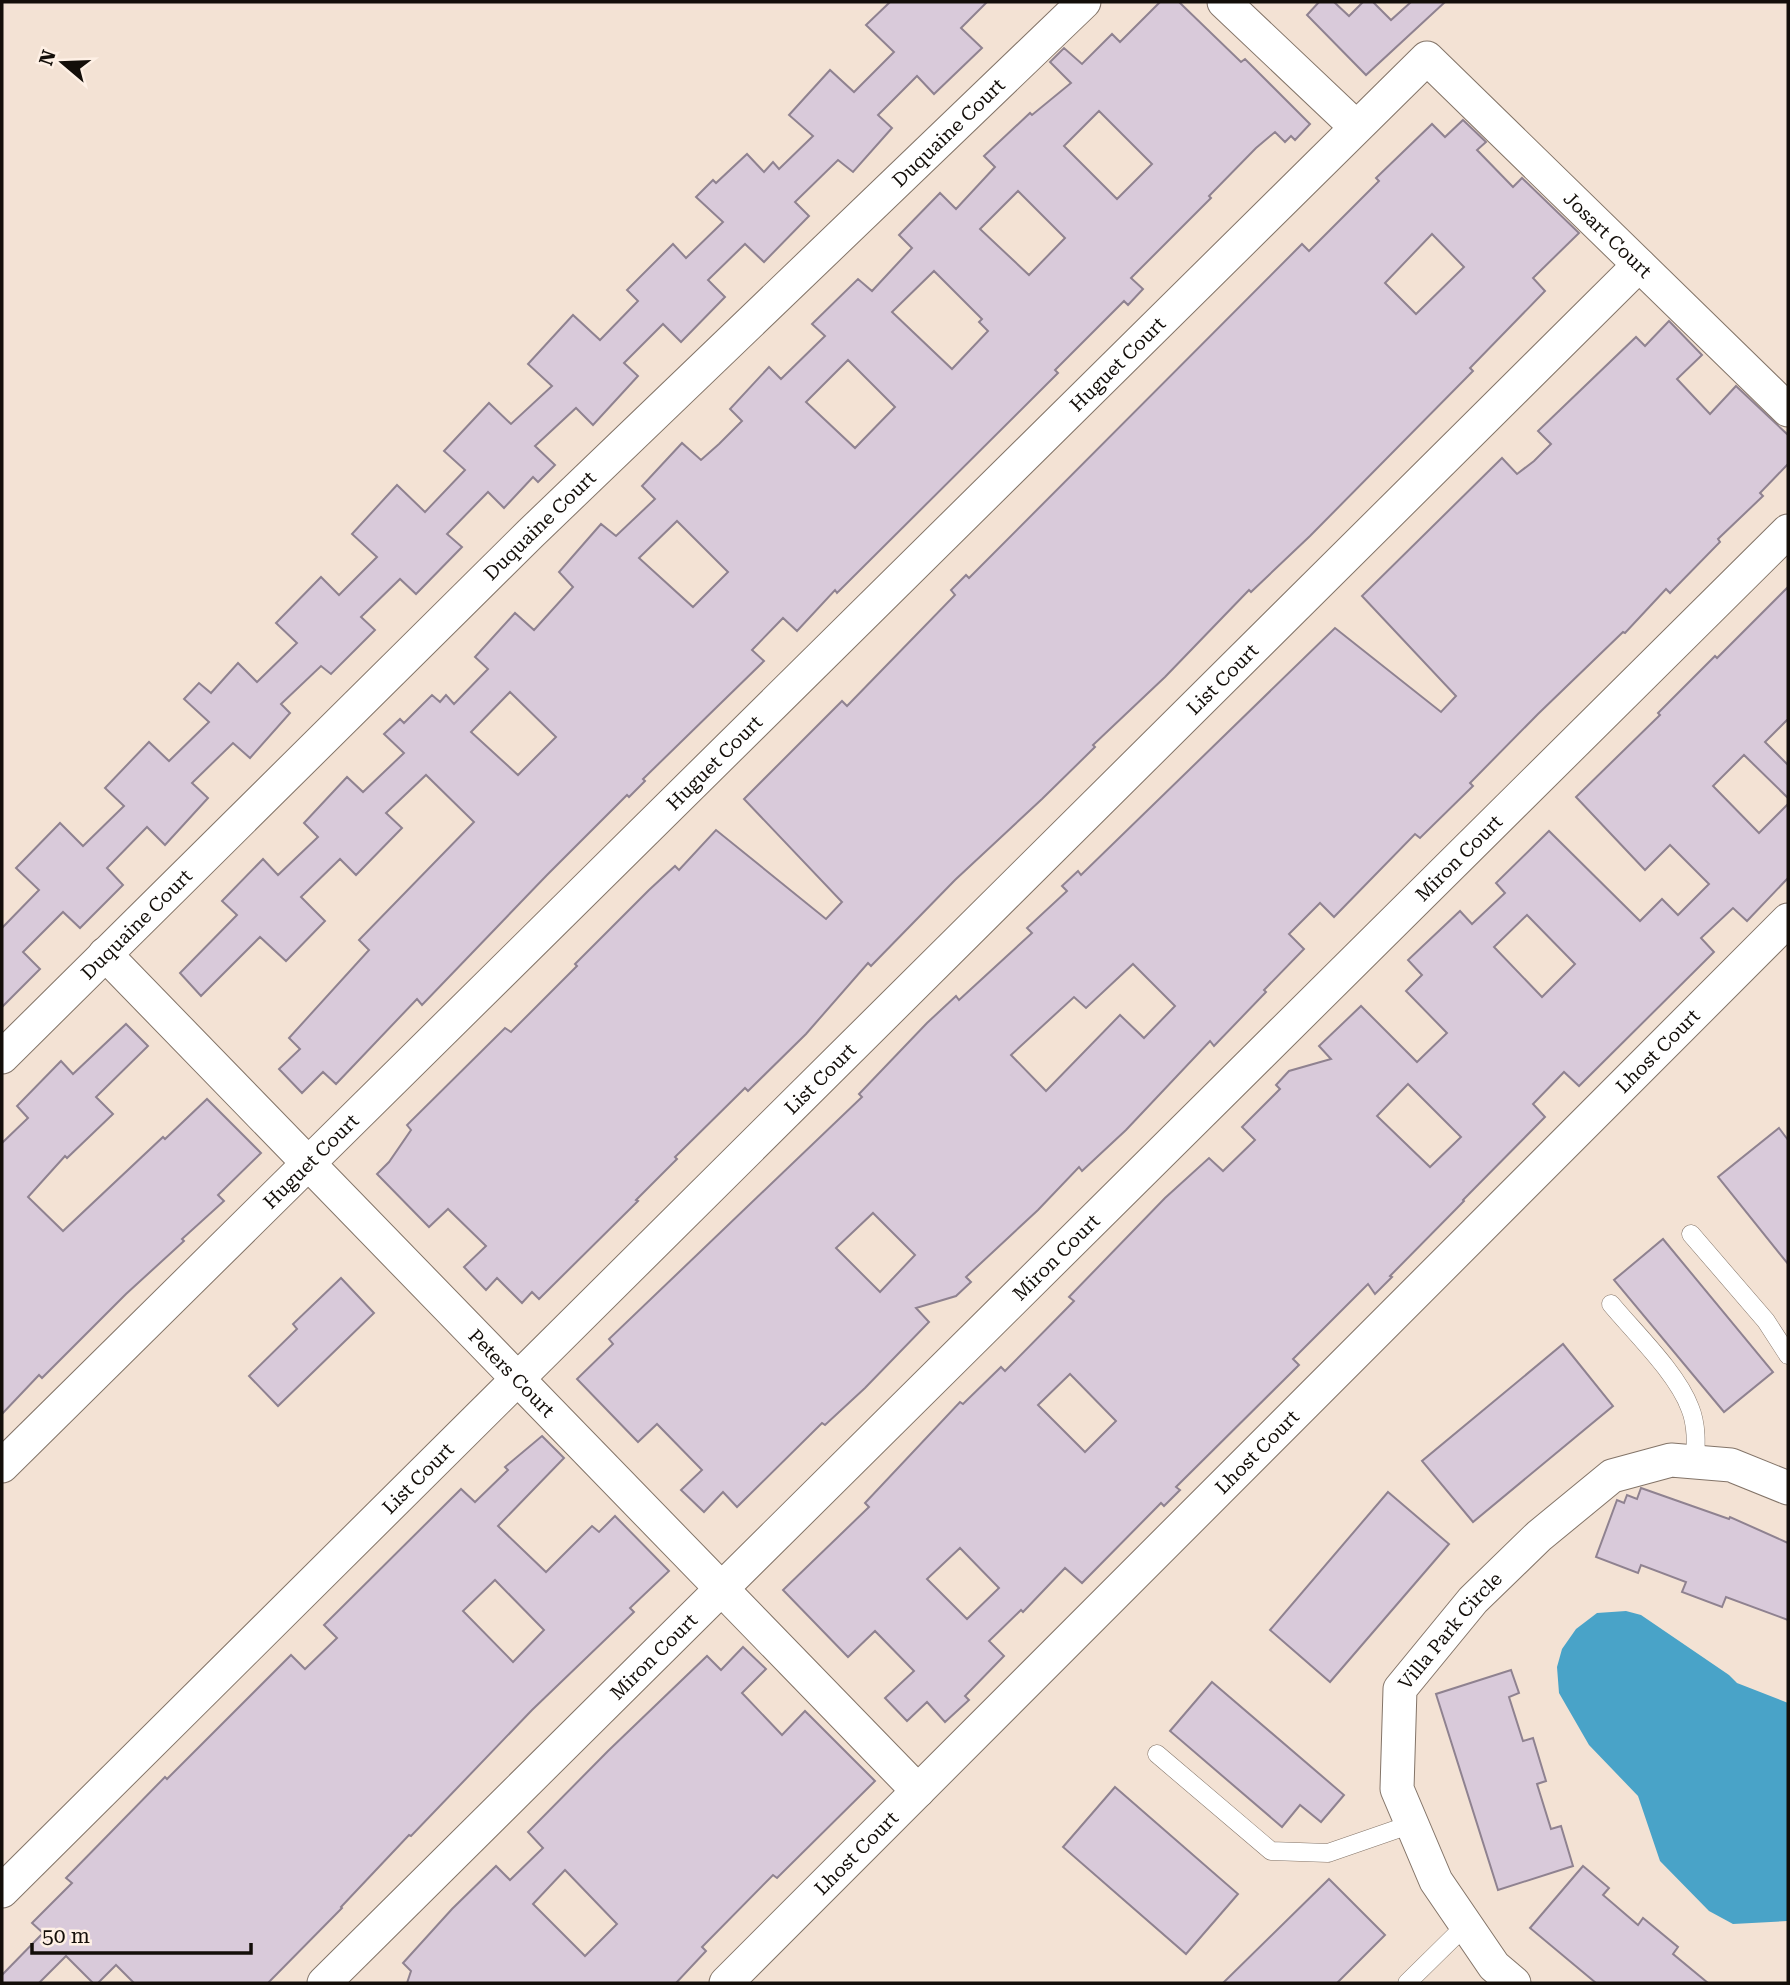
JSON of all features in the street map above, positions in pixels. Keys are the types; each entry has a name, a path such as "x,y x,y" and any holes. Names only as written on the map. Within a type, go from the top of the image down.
{"street":[{"name":"Duquaine Court","path":"2,1057 530,534 1084,2"},
{"path":"1224,2 1356,127"},
{"name":"Huguet Court","path":"2,1466 1427,58"},
{"name":"Josart Court","path":"1427,58 1788,410"},
{"name":"List Court","path":"2,1891 1639,265"},
{"name":"Miron Court","path":"324,1983 1788,531"},
{"name":"Lhost Court","path":"726,1983 1788,920"},
{"name":"Peters Court","path":"105,954 918,1791"},
{"name":"Villa Park Circle","path":"1514,1983 1494,1966 1436,1881 1397,1789 1401,1689 1473,1600 1539,1536 1612,1476 1671,1460 1731,1465 1787,1481"}],"lane":[{"path":"1691,1234 1766,1321 1788,1355"},
{"path":"1611,1304 1678,1385 1691,1409 1696,1438 1695,1462"},
{"path":"1157,1754 1272,1851 1328,1853 1412,1824"},
{"path":"1407,1983 1466,1925"}],"water":[{"path":"1626,1611 1641,1615 1737,1683 1788,1703 1787,1921 1733,1924 1709,1911 1660,1861 1638,1796 1589,1745 1559,1693 1557,1667 1562,1649 1576,1629 1597,1613"}],"building":[{"path":"890,2 987,2 961,28 982,48 934,94 917,76 878,115 892,128 853,172 838,160 795,202 809,216 764,262 745,244 708,280 725,297 681,342 663,324 624,363 638,376 593,425 576,408 535,446 555,465 538,482 533,477 504,508 488,492 447,534 462,547 416,594 400,579 361,617 375,630 331,674 321,666 281,704 290,713 250,758 233,743 192,783 208,798 165,845 147,827 107,868 123,885 80,928 63,912 23,952 40,969 2,1007 2,928 39,890 16,868 60,823 83,846 124,806 105,788 149,742 169,761 209,722 184,699 199,683 211,693 238,663 257,682 297,643 276,623 321,577 339,595 377,557 352,534 397,485 425,512 465,470 444,451 489,403 511,424 552,386 528,364 573,315 600,340 638,301 627,290 673,244 686,258 723,222 696,197 713,180 716,183 747,154 764,172 773,162 779,169 813,136 789,115 830,70 854,92 894,52 866,25"},
{"path":"1160,2 1179,2 1241,62 1245,59 1310,124 1295,140 1291,136 1285,142 1275,132 1256,148 1209,196 1211,198 1131,278 1143,289 1128,305 1124,301 1055,370 1058,373 837,593 835,590 797,631 783,618 752,650 764,661 547,875 422,1005 417,999 336,1084 323,1072 302,1093 279,1069 300,1049 289,1038 369,950 359,940 474,822 426,775 386,813 402,828 356,875 340,859 301,897 325,921 286,961 260,937 201,996 180,973 237,915 222,901 263,859 278,875 318,837 304,823 347,777 363,792 404,753 384,734 400,719 404,723 432,695 440,702 446,695 454,704 488,669 475,657 515,613 534,630 573,587 559,572 601,524 616,536 655,499 642,486 682,443 701,460 719,444 742,421 730,409 769,367 781,379 825,336 812,324 858,279 872,291 912,248 899,235 940,193 956,209 995,167 984,156 1030,113 1032,115 1071,83 1050,62 1064,48 1082,64 1112,34 1120,42","holes":["1099,111 1152,164 1117,199 1064,146","1018,191 1065,238 1029,275 980,229","934,271 982,319 979,322 988,331 952,369 892,312","848,360 895,407 855,448 806,402","677,521 728,572 693,607 639,558","510,692 556,737 518,775 471,732"]},
{"path":"1319,2 1334,2 1349,16 1363,2 1373,2 1391,20 1411,2 1445,2 1366,75 1307,15"},
{"path":"1463,120 1486,142 1477,150 1513,187 1522,178 1579,233 1533,278 1545,291 1470,368 1473,371 1310,536 1251,592 1249,590 1165,677 1093,745 1095,747 955,880 871,966 868,963 806,1034 748,1091 745,1088 675,1157 677,1159 636,1200 638,1201 539,1299 532,1292 522,1303 497,1278 486,1290 464,1267 486,1246 448,1209 429,1227 377,1174 389,1162 411,1130 407,1125 505,1028 511,1032 649,890 675,866 679,870 716,830 826,919 842,902 744,799 842,701 847,706 955,595 951,590 966,575 969,578 1302,244 1309,251 1379,181 1376,178 1432,124 1445,137","holes":["1432,234 1464,267 1416,314 1385,283"]},
{"path":"1669,321 1702,355 1677,379 1710,414 1736,386 1788,435 1788,464 1760,493 1763,496 1718,539 1720,542 1670,593 1666,589 1625,633 1538,714 1470,783 1473,786 1420,838 1415,834 1334,917 1320,903 1289,934 1304,949 1264,990 1266,992 1214,1046 1210,1041 1126,1130 1082,1171 1079,1167 1038,1210 966,1277 971,1282 956,1296 916,1308 929,1322 865,1388 825,1425 822,1423 737,1507 723,1492 704,1512 681,1490 702,1470 657,1424 638,1442 577,1379 613,1344 609,1339 862,1097 859,1094 927,1023 956,996 959,1000 1032,933 1027,928 1067,891 1062,886 1078,871 1081,875 1335,628 1441,712 1456,696 1362,596 1502,458 1517,474 1534,461 1551,444 1538,431 1636,337 1645,346","holes":["1133,964 1175,1006 1144,1038 1120,1015 1046,1091 1011,1055 1074,997 1086,1008","873,1213 915,1255 880,1292 836,1248"]},
{"path":"1788,587 1788,719 1765,742 1788,765 1788,798 1744,755 1713,786 1759,833 1788,804 1788,878 1747,921 1733,908 1701,938 1714,952 1579,1086 1564,1072 1533,1104 1545,1117 1375,1294 1368,1284 1293,1359 1299,1365 1176,1487 1180,1490 1164,1506 1161,1503 1082,1583 1065,1568 1023,1612 1021,1610 989,1641 1004,1656 965,1696 969,1700 945,1722 927,1702 907,1721 885,1698 914,1671 875,1631 848,1657 783,1590 869,1507 865,1503 960,1402 963,1404 1001,1367 1005,1371 1074,1301 1069,1297 1165,1198 1209,1158 1223,1171 1255,1140 1242,1127 1280,1089 1276,1085 1289,1071 1331,1059 1319,1046 1361,1006 1417,1062 1447,1033 1406,991 1422,975 1408,960 1460,911 1472,924 1505,893 1496,883 1549,831 1640,921 1662,899 1678,915 1709,884 1670,845 1645,870 1576,797 1660,715 1658,713 1715,656 1717,658","holes":["1527,915 1575,964 1542,997 1494,947","1408,1084 1461,1137 1430,1167 1377,1116","1070,1374 1116,1421 1085,1452 1038,1405","960,1548 999,1588 967,1619 927,1579"]},
{"path":"126,1024 148,1046 96,1097 113,1114 67,1158 65,1156 28,1197 63,1231 207,1099 261,1153 218,1195 224,1201 42,1378 39,1375 2,1414 2,1143 28,1118 17,1106 61,1061 73,1074"},
{"path":"1779,1128 1788,1140 1788,1264 1718,1177"},
{"path":"1663,1239 1773,1372 1724,1412 1614,1280"},
{"path":"341,1278 374,1313 278,1406 249,1376 297,1329 293,1324"},
{"path":"1563,1344 1613,1406 1473,1522 1422,1461"},
{"path":"542,1436 564,1458 498,1526 546,1572 592,1526 599,1532 615,1516 669,1571 630,1608 634,1612 532,1710 268,1983 134,1983 116,1965 98,1983 93,1983 66,1956 39,1983 2,1983 2,1975 43,1933 32,1923 72,1883 66,1878 291,1655 305,1669 337,1638 324,1625 461,1489 475,1502 508,1470 505,1467","holes":["495,1580 544,1630 513,1662 463,1611"]},
{"path":"1641,1488 1729,1519 1730,1517 1788,1543 1788,1620 1726,1597 1722,1607 1682,1592 1686,1582 1641,1565 1638,1573 1596,1557 1617,1500 1624,1503 1627,1495 1637,1499"},
{"path":"1388,1492 1449,1544 1330,1682 1270,1630"},
{"path":"743,1647 766,1669 742,1693 782,1735 805,1711 875,1781 777,1878 773,1875 702,1947 706,1951 676,1983 407,1983 411,1971 403,1963 496,1866 510,1880 543,1848 528,1832 608,1751 707,1656 721,1670","holes":["565,1870 617,1924 585,1956 533,1904"]},
{"path":"1511,1670 1519,1693 1509,1697 1523,1741 1533,1738 1546,1781 1537,1784 1551,1829 1561,1826 1573,1866 1498,1890 1436,1694"},
{"path":"1212,1682 1344,1795 1321,1822 1300,1805 1282,1827 1170,1731"},
{"path":"1115,1787 1238,1894 1186,1954 1063,1847"},
{"path":"1583,1866 1609,1888 1603,1895 1638,1925 1643,1918 1678,1947 1673,1954 1708,1983 1596,1983 1530,1928"},
{"path":"1329,1879 1385,1935 1337,1983 1223,1983"}]}
